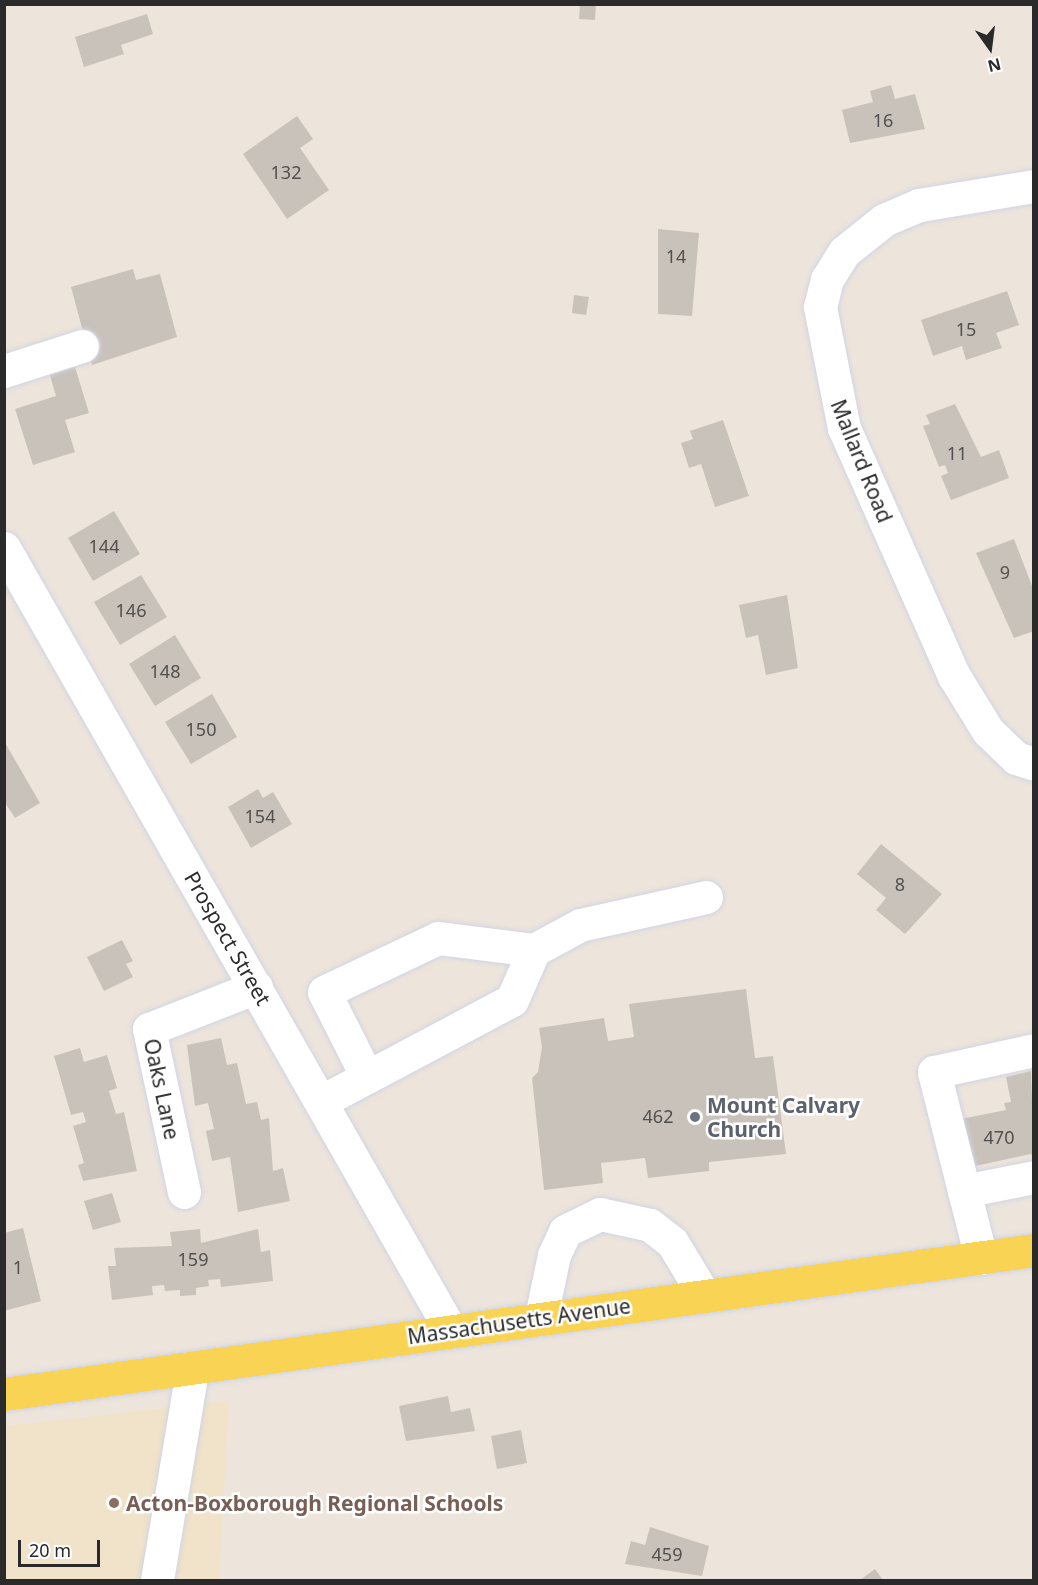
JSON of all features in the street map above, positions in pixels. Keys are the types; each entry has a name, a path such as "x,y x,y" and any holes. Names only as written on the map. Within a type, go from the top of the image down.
{"main road":[{"name":"Massachusetts Avenue","path":"4,1394 192,1370 450,1329 1034,1251"}],"street":[{"name":"Mallard Road","path":"1034,186 919,205 884,220 844,252 827,279 820,307 844,428 954,676 988,731 1016,758 1034,764"},
{"path":"4,371 82,346"},
{"name":"Prospect Street","path":"4,548 322,1101 450,1329"},
{"path":"367,1077 324,992 438,938 534,950 580,925 706,897"},
{"path":"322,1101 512,1000 534,950"},
{"name":"Oaks Lane","path":"184,1192 149,1029 256,987"},
{"path":"981,1258 934,1072 1034,1050"},
{"path":"964,1191 1034,1177"},
{"path":"541,1317 554,1255 565,1231 600,1214 650,1225 672,1242 704,1295"},
{"path":"157,1581 192,1370"}],"shaded area":[{"name":"Acton-Boxborough Regional Schools","path":"229,1401 219,1580 5,1580 4,1426"}],"building":[{"path":"580,4 596,4 595,20 579,19"},
{"path":"147,14 153,34 121,45 124,54 84,67 75,37"},
{"path":"891,85 895,99 915,94 925,129 850,143 842,110 873,102 870,91"},
{"path":"297,116 313,139 300,148 329,190 287,219 243,154"},
{"path":"658,229 699,233 692,316 658,314"},
{"path":"133,269 136,280 160,274 177,337 92,365 71,287"},
{"path":"1007,291 1019,325 996,333 1002,348 966,360 962,346 933,356 921,320"},
{"path":"574,295 589,297 586,315 572,313"},
{"path":"75,367 89,413 65,420 75,452 33,465 15,409 56,396 50,375"},
{"path":"955,404 981,457 999,450 1009,478 951,500 941,476 948,473 945,465 939,467 923,426 930,424 926,415"},
{"path":"723,420 749,496 715,507 701,464 689,468 681,443 693,439 690,431"},
{"path":"114,511 140,554 93,581 68,538"},
{"path":"1014,539 1034,591 1034,631 1014,638 976,553"},
{"path":"141,575 167,617 120,645 94,602"},
{"path":"787,595 798,668 766,675 758,635 746,638 739,605"},
{"path":"175,635 201,678 155,706 129,664"},
{"path":"212,694 237,737 191,764 165,722"},
{"path":"4,741 40,803 15,818 4,801"},
{"path":"258,789 263,798 273,792 292,824 251,848 228,807"},
{"path":"881,844 942,894 905,934 876,910 886,898 857,874"},
{"path":"122,940 133,961 126,964 133,977 104,991 87,957"},
{"path":"746,989 755,1058 773,1056 786,1154 709,1162 709,1171 648,1178 645,1158 601,1163 603,1183 544,1190 532,1078 538,1072 542,1047 539,1028 604,1018 608,1041 634,1037 629,1004"},
{"path":"221,1038 227,1065 237,1063 246,1104 257,1102 261,1120 269,1118 273,1171 283,1168 290,1201 238,1212 230,1157 212,1161 206,1131 214,1129 208,1103 195,1106 187,1045"},
{"path":"80,1048 84,1062 107,1055 117,1088 109,1091 116,1114 124,1112 137,1171 83,1181 78,1165 84,1163 73,1126 86,1122 83,1112 71,1115 54,1056"},
{"path":"1031,1071 1034,1160 1031,1154 971,1167 961,1119 1006,1110 1004,1103 1011,1102 1006,1077"},
{"path":"112,1193 121,1222 93,1230 84,1201"},
{"path":"23,1228 41,1301 4,1311 4,1233"},
{"path":"200,1229 201,1243 258,1229 261,1252 270,1250 273,1281 221,1287 220,1279 208,1280 209,1286 196,1288 196,1295 180,1296 180,1290 165,1291 164,1285 152,1286 153,1295 112,1300 108,1266 116,1266 114,1248 172,1246 170,1232"},
{"path":"448,1396 451,1412 470,1408 475,1431 406,1441 399,1406"},
{"path":"521,1430 527,1463 497,1469 491,1436"},
{"path":"650,1527 709,1546 702,1576 625,1564 631,1541 645,1545"},
{"path":"875,1569 883,1580 860,1580"}],"place":[{"name":"Mount Calvary Church","path":"695,1117"},
{"name":"Acton-Boxborough Regional Schools","path":"114,1503"}]}
